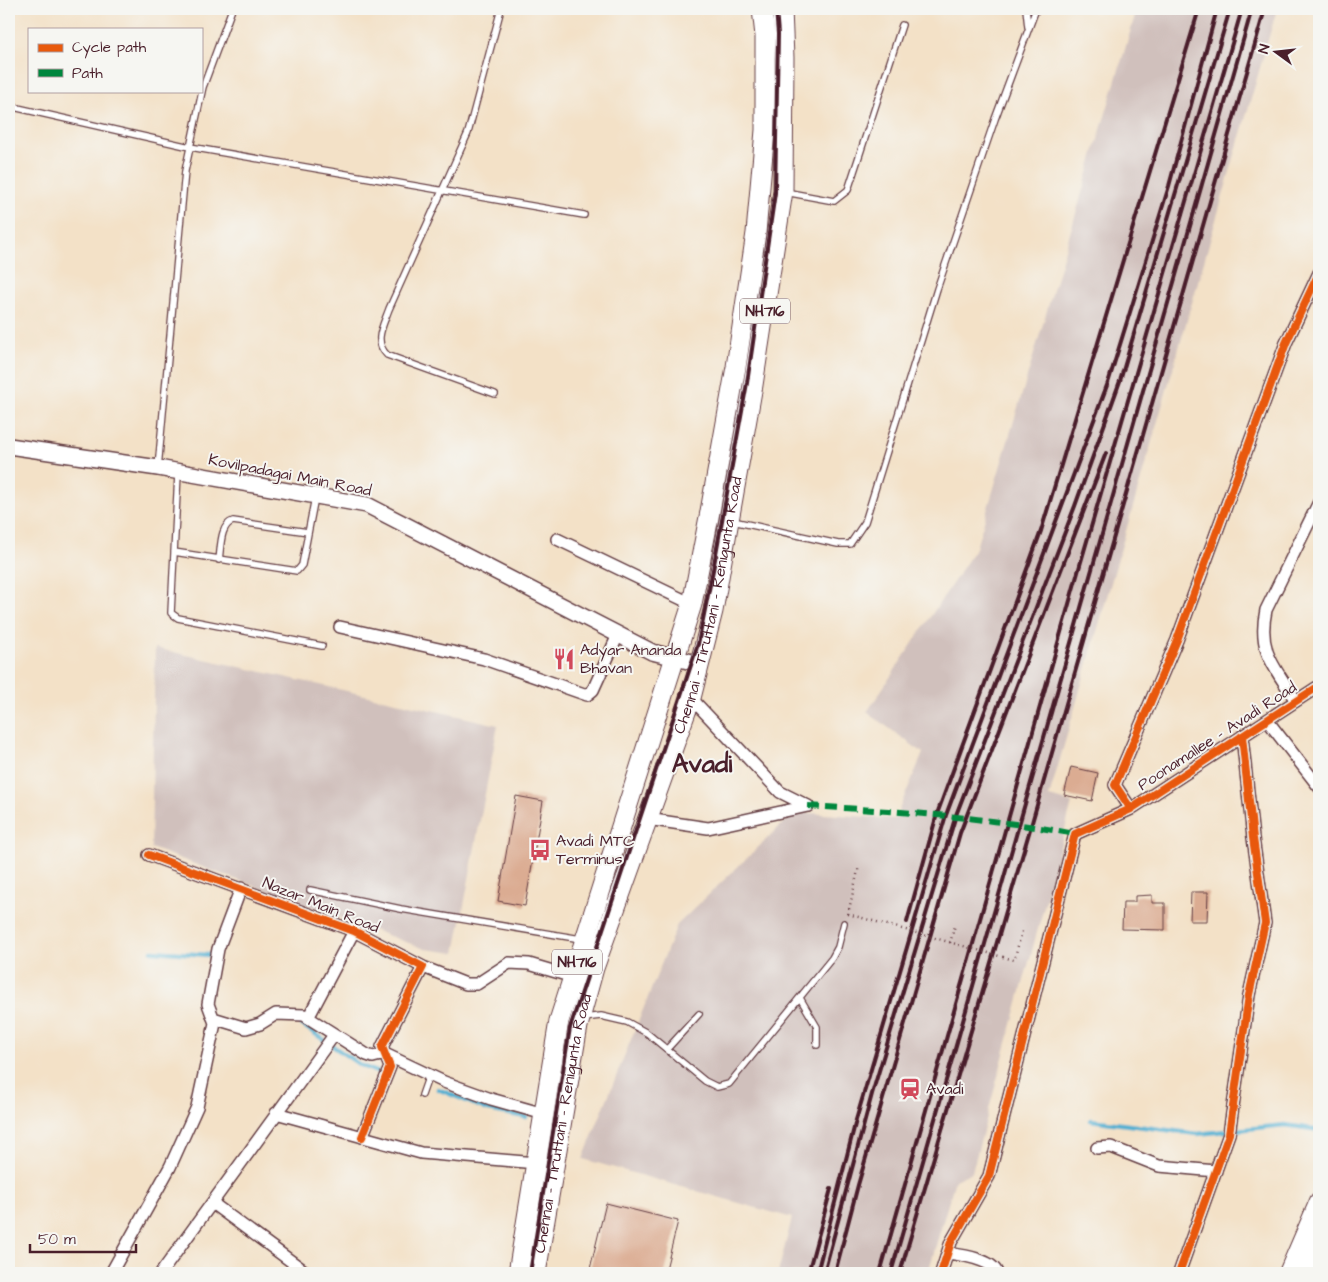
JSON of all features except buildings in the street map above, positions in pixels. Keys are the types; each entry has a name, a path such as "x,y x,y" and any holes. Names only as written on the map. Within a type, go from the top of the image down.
{"highway":[{"name":"Chennai - Tiruttani - Renigunta Road","path":"518,1273 560,1021 584,939 676,660 692,604 710,516 736,367 756,233 765,130 765,36 762,9"},
{"name":"Chennai - Tiruttani - Renigunta Road","path":"536,1273 580,1018 603,944 690,698 713,611 755,375 783,191 784,77 782,9"}],"main road":[{"name":"Kovilpadagai Main Road","path":"9,446 158,468 366,505 652,652 676,660 700,664"},
{"path":"1288,1273 1319,1201"},
{"path":"1305,1273 1319,1240"}],"street":[{"path":"1131,808 1115,785 1177,640 1286,343 1319,273"},
{"path":"1296,701 1267,655 1262,636 1266,610 1319,502"},
{"path":"557,539 692,604"},
{"path":"340,627 484,659 587,695 592,690 618,635"},
{"name":"Poonamallee - Avadi Road","path":"948,1253 951,1242 989,1176 1075,834 1131,808 1319,686"},
{"path":"648,819 708,828 808,806 780,792 690,698"},
{"path":"1267,720 1319,787"},
{"path":"1179,1273 1230,1134 1248,995 1265,923 1253,838 1242,736"},
{"name":"Nazar Main Road","path":"149,855 354,931 423,967 466,984 477,984 509,962 529,964 573,977"},
{"path":"111,1273 170,1167 197,1107 214,1030 213,1018 208,1004 218,949 241,888"},
{"path":"308,1018 354,931"},
{"path":"213,1018 246,1028 260,1024 276,1014 288,1013 308,1018 332,1038 373,1057 384,1051 423,967"},
{"path":"161,1273 332,1038"},
{"path":"384,1051 429,1075 490,1099 544,1114"},
{"path":"362,1137 390,1067 384,1051"},
{"path":"276,1114 421,1153 536,1163"},
{"path":"1097,1148 1111,1147 1159,1166 1216,1171"},
{"path":"212,1203 307,1273"},
{"path":"941,1273 948,1253 966,1256 992,1266 997,1273"}],"lane":[{"path":"202,92 232,9"},
{"path":"495,394 387,355 380,348 378,337 468,133 501,9"},
{"path":"1026,9 1029,29"},
{"path":"710,516 838,544 850,544 865,522 937,289 994,119 1036,9"},
{"path":"783,191 834,201 848,190 902,25"},
{"path":"158,468 185,171 202,92"},
{"path":"9,106 190,147 584,214"},
{"path":"178,472 170,609 174,616 322,646"},
{"path":"174,552 297,572 302,565 315,496"},
{"path":"219,560 224,529 233,521 308,532"},
{"path":"310,890 401,909 584,939 603,944"},
{"path":"580,1018 601,1016 627,1022 647,1033 705,1081 722,1086 729,1084 832,958 838,947 844,924"},
{"path":"800,998 817,1027 816,1045"},
{"path":"667,1049 699,1014"},
{"path":"422,1095 429,1075"}],"path":[{"path":"859,866 848,914 1014,960 1024,928"},
{"path":"950,943 955,925"}],"shaded area":[{"path":"1137,9 1277,9 1049,797 1072,803 972,1172 955,1180 928,1273 778,1273 792,1218 583,1159 677,925 795,812 895,819 923,753 867,712 976,548"},
{"path":"155,648 498,725 455,953 425,949 151,848"}],"waterway":[{"path":"152,951 209,955"},
{"path":"301,1024 360,1065 379,1073"},
{"path":"438,1089 488,1110 526,1117"},
{"path":"1091,1120 1197,1134 1285,1125 1319,1130"}],"railway":[{"path":"530,1273 570,1028 698,644 713,570 747,383 775,193 778,34 776,9"},
{"path":"907,922 937,814 1041,531 1199,9"},
{"path":"817,1273 856,1120 946,815 1109,380 1169,186 1217,9"},
{"path":"824,1273 872,1094 956,815 1075,506 1120,381 1230,9"},
{"path":"880,1273 1080,565 1242,9"},
{"path":"891,1273 1252,9"},
{"path":"900,1273 1031,826 1265,9"},
{"path":"835,1273 858,1185 960,833 1106,453"},
{"path":"808,1273 831,1189"}],"marked path":[{"path":"808,806 976,819 1075,834"}],"cycle path":[{"path":"1131,809 1115,785 1177,640 1286,343 1319,273"},
{"path":"941,1273 951,1242 989,1176 1075,834 1131,809 1319,686"},
{"path":"1179,1273 1229,1134 1249,995 1265,923 1253,838 1242,736"},
{"path":"149,855 354,931 423,967 382,1047 390,1067 362,1137"}],"place":[{"name":"Adyar Ananda Bhavan","path":"564,659"},
{"name":"Avadi MTC Terminus","path":"540,850"},
{"name":"Avadi","path":"910,1089"}],"district":[{"name":"Avadi","path":"702,764"}]}
